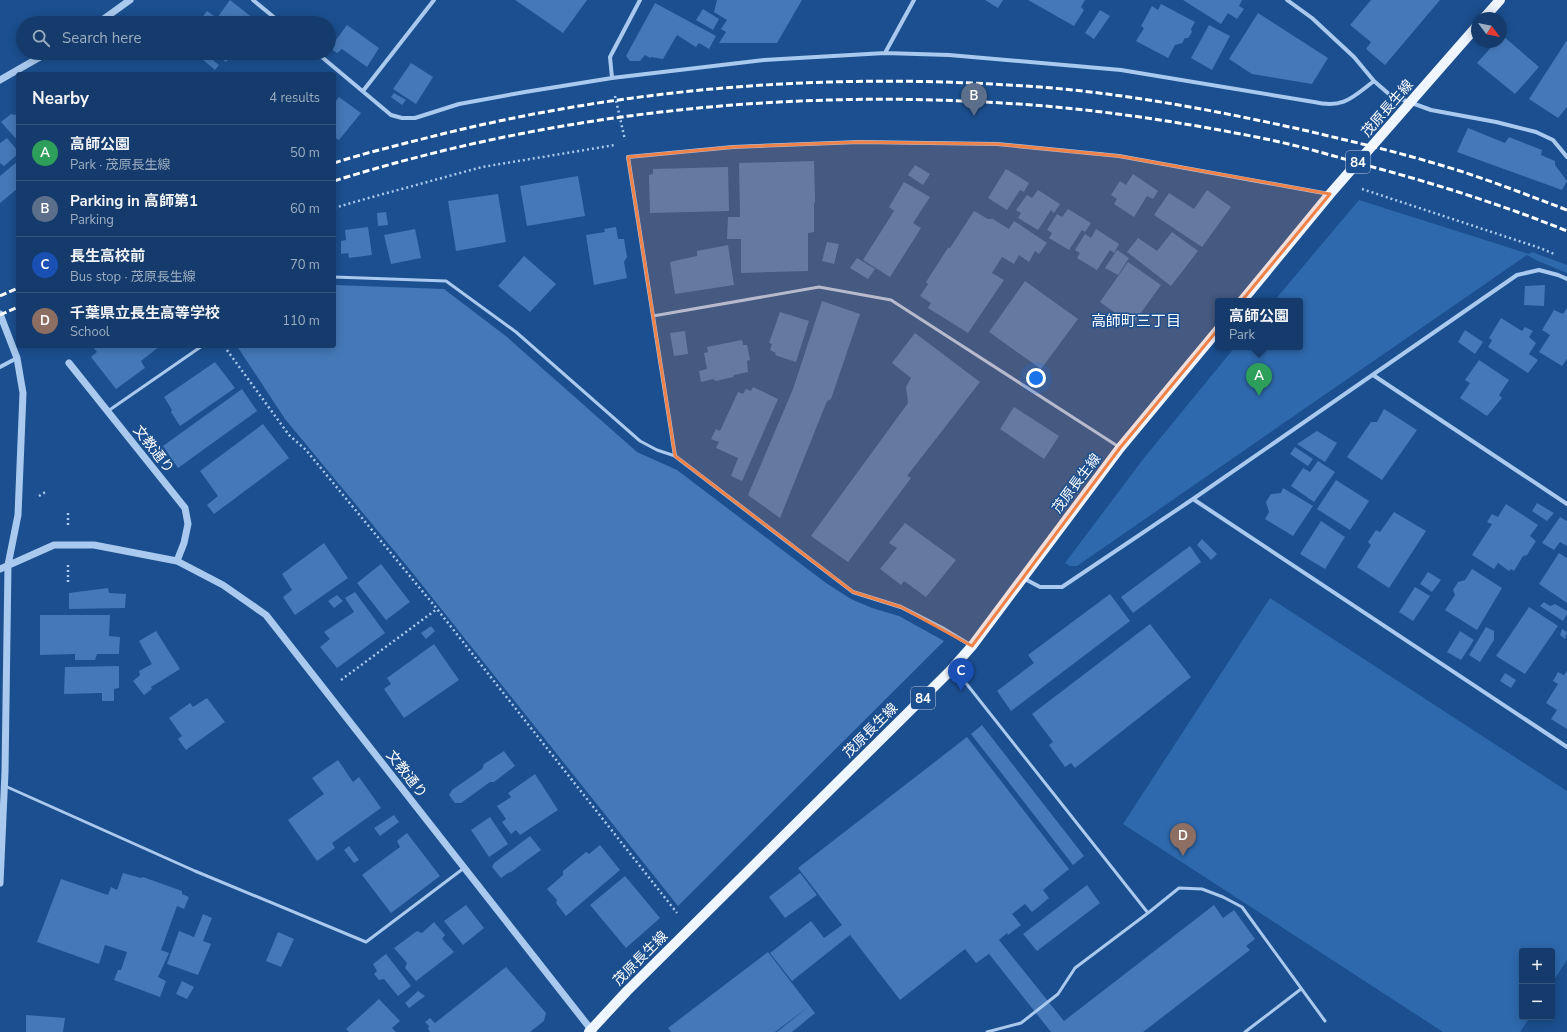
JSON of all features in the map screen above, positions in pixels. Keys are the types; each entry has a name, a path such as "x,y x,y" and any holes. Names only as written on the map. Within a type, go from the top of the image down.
{"main road":[{"path":"1489,12 1500,0"},
{"name":"茂原長生線","path":"1244,298 1330,194 1471,33"},
{"name":"茂原長生線","path":"591,1031 627,991 953,667 972,646 1120,448 1215,334"}],"street":[{"path":"108,16 130,0"},
{"path":"253,0 272,16"},
{"path":"363,91 434,0"},
{"path":"612,78 610,57 640,0"},
{"path":"885,53 914,0"},
{"path":"1287,0 1312,18 1354,57 1374,81 1390,95 1431,110 1496,122 1536,132 1553,140 1567,157"},
{"path":"325,60 391,114 402,118 415,118 459,104 510,94 612,78 764,60 885,53 949,55 1121,70 1328,105 1344,103 1374,81"},
{"path":"0,80 35,60"},
{"path":"972,646 942,628 901,607 853,592 675,456 628,157 732,147 859,142 997,144 1120,156 1330,194"},
{"path":"1022,578 1040,587 1062,587 1193,499 1517,274 1539,270 1567,279"},
{"path":"0,314 17,358 23,393 18,515 8,565 3,774 4,786 0,883"},
{"path":"0,367 17,358"},
{"name":"文教通り","path":"69,363 185,508 188,524 184,543 177,561"},
{"path":"1373,375 1567,504"},
{"path":"1193,499 1567,747"},
{"name":"文教通り","path":"0,569 54,545 94,545 177,561 223,585 266,615 591,1031"}],"lane":[{"path":"336,277 446,281 516,332 640,441 657,450 675,456"},
{"path":"654,316 819,287 891,300 1120,448"},
{"path":"108,411 199,348"},
{"path":"953,667 1148,913"},
{"path":"4,786 195,871 366,942 464,868"},
{"path":"988,1032 1021,1022 1058,994 1075,968 1179,888 1202,889 1224,897 1242,907 1325,1021"},
{"path":"1245,1032 1301,989"}],"path":[{"path":"612,78 628,157"},
{"path":"1362,189 1560,256"},
{"path":"225,348 289,435 306,450 437,609 677,914"},
{"path":"326,691 437,609"}],"highlighted area":[{"path":"859,142 997,144 1119,156 1330,194 1120,448 972,646 901,607 853,592 675,456 628,157 733,147"}],"shaded area":[{"path":"1359,200 1529,254 1532,252 1567,265 1567,273 1527,255 1077,566 1070,566 1065,563 1144,458 1233,350 1303,350 1303,298 1277,298"},
{"path":"1270,598 1567,791 1567,960 1555,978 1555,948 1519,948 1519,1020 1528,1020 1520,1032 1443,1032 1123,824"}],"building":[{"path":"230,0 250,16 218,16"},
{"path":"515,0 587,0 563,33"},
{"path":"717,0 802,0 777,43 719,43 726,32 721,29 727,20 714,12"},
{"path":"985,0 1003,0 998,8"},
{"path":"1028,0 1085,0 1081,7 1084,10 1074,26"},
{"path":"1183,0 1242,0 1239,6 1244,9 1237,19 1228,13 1221,24"},
{"path":"1371,0 1440,0 1385,65 1366,49 1371,42 1350,25"},
{"path":"655,3 716,36 709,49 699,43 696,47 677,35 663,59 650,58 645,55 640,61 630,61 626,56"},
{"path":"1161,4 1195,22 1191,29 1192,32 1188,38 1185,38 1182,43 1175,45 1168,58 1136,41 1144,28 1141,26 1152,6 1158,10"},
{"path":"703,9 719,19 713,30 696,20"},
{"path":"1100,10 1110,16 1094,39 1085,33"},
{"path":"207,11 214,16 203,16"},
{"path":"1258,13 1328,58 1312,84 1252,74 1229,59"},
{"path":"347,25 379,48 367,67 342,49 336,52 336,40"},
{"path":"1209,25 1230,36 1212,70 1191,58"},
{"path":"1507,39 1539,67 1515,94 1477,63 1491,48 1507,48"},
{"path":"1567,40 1567,107 1558,118 1529,99"},
{"path":"203,60 213,60 219,65 215,70"},
{"path":"411,63 433,77 416,104 393,89"},
{"path":"394,93 406,100 402,105 391,97"},
{"path":"339,97 361,113 339,140 336,138 336,101"},
{"path":"11,114 16,114 16,139 1,122"},
{"path":"1468,128 1505,143 1509,137 1542,150 1541,155 1555,161 1555,165 1567,181 1562,190 1457,152"},
{"path":"7,138 16,149 16,156 4,166 0,163 0,143"},
{"path":"814,161 814,232 808,233 808,271 741,273 741,239 727,239 728,217 740,217 739,163"},
{"path":"16,163 16,190 0,203 0,176"},
{"path":"915,165 930,174 923,185 908,175"},
{"path":"728,167 729,211 650,213 649,175 653,174 653,169"},
{"path":"1006,169 1029,183 1024,192 1020,190 1007,210 988,198"},
{"path":"1133,174 1158,191 1153,199 1147,196 1134,217 1114,204 1117,199 1111,195 1120,181 1126,185"},
{"path":"578,176 585,216 527,226 520,186"},
{"path":"904,182 930,197 913,223 921,228 890,277 863,260 894,211 889,207"},
{"path":"1038,190 1060,204 1054,213 1051,210 1038,230 1018,218 1021,213 1016,210 1027,195 1032,198"},
{"path":"1207,190 1231,207 1202,247 1154,215 1169,193 1194,209"},
{"path":"498,194 506,242 456,251 448,201"},
{"path":"1068,209 1091,223 1085,232 1082,230 1069,250 1049,238 1052,233 1047,230 1057,214 1062,217"},
{"path":"974,211 988,219 993,219 1009,229 1014,221 1047,243 1039,254 1035,251 1029,262 1019,255 1014,264 1002,257 992,273 1004,280 968,333 928,308 931,303 920,296 928,284 926,282"},
{"path":"386,212 388,225 378,226 377,213"},
{"path":"368,227 372,255 349,258 348,253 341,254 341,241 346,240 345,230"},
{"path":"616,227 618,239 624,239 627,257 624,262 627,278 594,285 586,235 605,232 604,229"},
{"path":"415,229 421,258 391,264 384,235"},
{"path":"1096,229 1119,244 1114,253 1110,250 1097,270 1077,258 1080,253 1075,250 1085,234 1091,238"},
{"path":"1172,232 1198,251 1171,286 1127,252 1138,238 1157,251"},
{"path":"827,242 839,244 834,264 822,261"},
{"path":"728,245 734,285 675,294 670,262 697,256 697,251"},
{"path":"1117,250 1129,258 1118,275 1105,268"},
{"path":"524,256 556,284 530,312 498,286"},
{"path":"857,258 875,269 868,279 850,268"},
{"path":"1128,262 1161,285 1132,325 1100,302"},
{"path":"1025,281 1078,319 1041,369 989,332"},
{"path":"336,285 444,289 507,337 637,452 677,470 826,583 851,599 872,608 899,616 944,641 678,906 411,571 285,419 238,348 336,348"},
{"path":"1545,285 1544,306 1524,305 1525,286"},
{"path":"822,301 860,314 831,399 827,401 780,518 748,495 793,389"},
{"path":"1567,308 1567,359 1562,366 1539,352 1550,335 1542,330 1554,310 1563,314"},
{"path":"780,312 809,321 796,362 775,355 776,353 770,350 772,344 769,343"},
{"path":"1501,318 1522,331 1525,327 1533,331 1529,337 1536,343 1529,354 1538,360 1528,373 1488,347 1492,340 1489,338"},
{"path":"1465,330 1483,342 1475,354 1458,342"},
{"path":"685,331 688,354 674,356 670,333"},
{"path":"915,333 980,382 907,476 911,478 848,562 811,536 908,403 906,387 911,378 892,363"},
{"path":"742,340 743,345 747,345 750,360 747,361 748,372 716,381 713,379 701,382 699,371 707,369 704,353 708,352 707,347"},
{"path":"94,348 157,348 141,361 145,368 116,389 91,357 97,352"},
{"path":"1479,360 1509,380 1499,395 1502,398 1487,416 1460,398 1470,383 1465,380"},
{"path":"215,362 235,388 180,426 164,397"},
{"path":"753,387 778,399 742,481 731,476 738,458 716,448 719,442 711,439 716,429 720,431 738,392 743,394 746,389 751,391"},
{"path":"242,389 257,411 178,468 163,446"},
{"path":"1014,407 1059,436 1044,459 1000,429"},
{"path":"1384,409 1417,430 1382,480 1347,457 1371,422 1377,422"},
{"path":"263,424 289,458 214,514 207,505 218,496 200,471"},
{"path":"1317,431 1337,443 1325,462 1297,444"},
{"path":"1295,447 1313,459 1308,466 1290,454"},
{"path":"1318,461 1335,472 1314,502 1291,486 1303,468 1310,472"},
{"path":"1336,480 1369,501 1350,530 1317,509"},
{"path":"1283,488 1313,506 1293,536 1265,519 1269,512 1266,502 1271,494 1281,493"},
{"path":"1537,503 1554,513 1547,521 1532,511"},
{"path":"1506,504 1538,525 1530,536 1536,541 1527,555 1523,556 1514,571 1511,569 1509,571 1498,563 1494,569 1472,555 1492,524 1487,522 1492,514 1498,517"},
{"path":"1394,512 1426,531 1389,588 1357,567 1371,545 1368,542 1376,530 1380,532"},
{"path":"1560,517 1567,521 1567,546 1560,542 1554,550 1542,543"},
{"path":"1321,521 1345,537 1325,569 1300,554"},
{"path":"905,523 956,560 926,597 904,581 901,585 880,569 897,548 889,543"},
{"path":"1202,539 1217,554 1211,560 1197,545"},
{"path":"324,543 348,578 295,615 283,597 292,590 282,574"},
{"path":"1190,546 1201,562 1133,613 1121,597"},
{"path":"1559,553 1567,558 1567,603 1539,584"},
{"path":"381,564 410,602 386,620 357,583"},
{"path":"1472,569 1502,588 1477,630 1445,610 1455,595 1453,590 1458,582 1465,580"},
{"path":"1428,572 1441,580 1432,592 1420,584"},
{"path":"1415,587 1430,596 1413,621 1399,612"},
{"path":"108,588 109,593 126,594 125,608 69,609 69,593"},
{"path":"355,592 385,633 337,668 320,647 330,639 324,632 354,612 345,598"},
{"path":"1110,594 1130,621 1011,711 997,691 1034,663 1028,655"},
{"path":"337,595 343,601 334,608 328,601"},
{"path":"1544,602 1550,606 1555,604 1567,611 1563,621 1540,606"},
{"path":"1529,607 1558,626 1525,674 1496,656"},
{"path":"40,615 110,615 109,636 120,637 119,654 97,654 95,660 75,660 75,654 40,655"},
{"path":"1150,624 1191,677 1075,768 1071,763 1065,767 1049,745 1053,742 1032,714"},
{"path":"431,626 435,631 426,639 421,633"},
{"path":"1486,627 1494,631 1494,640 1480,662 1469,655"},
{"path":"1562,629 1567,632 1565,639 1560,635"},
{"path":"156,631 180,669 151,687 152,689 144,695 133,681 140,675 139,671 152,664 139,641"},
{"path":"1460,631 1474,640 1461,660 1447,652"},
{"path":"434,644 459,680 404,718 384,689 391,684 387,678"},
{"path":"119,666 119,688 114,689 114,701 102,701 102,693 64,694 65,667"},
{"path":"1567,671 1567,729 1551,719 1557,710 1546,703 1558,684 1553,681 1558,672 1564,675"},
{"path":"1505,673 1516,680 1511,688 1500,681"},
{"path":"207,698 225,722 186,750 178,739 182,736 169,718 190,703 193,707"},
{"path":"982,725 1084,856 1073,865 971,734"},
{"path":"967,737 1069,869 1043,890 1049,898 1032,912 1025,904 1012,914 1021,925 1008,935 1007,933 999,940 1064,1021 1214,905 1223,918 1234,910 1255,939 1246,946 1250,950 1143,1032 1051,1032 989,954 976,963 965,949 900,1000 850,935 792,981 770,953 811,921 824,938 842,925 798,868"},
{"path":"504,751 515,766 494,782 490,782 461,803 455,803 449,795 452,790 482,769 484,764"},
{"path":"338,760 353,782 359,777 381,808 332,843 335,848 317,861 288,820 324,794 312,778"},
{"path":"535,774 558,810 520,835 516,830 511,834 502,822 506,819 497,806 511,797 508,793"},
{"path":"394,815 399,822 380,836 374,828"},
{"path":"490,817 508,844 489,857 471,830"},
{"path":"407,833 440,876 391,913 362,875 400,847 397,841"},
{"path":"530,836 541,850 501,878 492,867 494,863"},
{"path":"600,845 620,870 566,916 556,903 557,900 547,889 563,875 563,871 586,852 589,854"},
{"path":"349,846 359,860 354,863 344,850"},
{"path":"123,873 141,878 143,877 182,891 182,894 189,897 184,909 177,906 161,950 169,953 158,977 166,981 160,997 114,980 118,970 121,970 127,952 105,945 99,964 37,942 61,879 108,895 111,887 117,890"},
{"path":"800,873 817,895 785,918 769,897"},
{"path":"625,876 660,918 626,948 590,905"},
{"path":"1087,885 1100,903 1037,951 1023,934"},
{"path":"466,905 484,928 463,945 444,921"},
{"path":"203,914 212,918 203,941 211,944 198,975 167,964 179,931 194,937"},
{"path":"434,922 445,935 442,939 454,952 416,981 405,968 407,963 394,948 417,931 422,933"},
{"path":"278,932 294,939 281,967 266,961"},
{"path":"768,952 815,1013 792,1032 777,1032 808,1007 775,1032 671,1032 668,1028"},
{"path":"386,954 411,986 398,996 384,979 379,980 374,974 377,971 373,964"},
{"path":"506,967 546,1013 544,1021 530,1032 430,1032 428,1029 429,1026 425,1022 430,1018 435,1023"},
{"path":"182,981 194,987 187,999 176,994"},
{"path":"418,991 425,996 409,1008 405,1003"},
{"path":"379,999 400,1021 392,1028 396,1032 349,1032 346,1029"},
{"path":"26,1015 65,1018 63,1032 26,1032"}],"railway":[{"path":"336,162 438,135 508,119 579,106 649,96 721,88 792,83 864,81 936,82 1008,85 1084,91 1234,115 1308,131 1448,167 1482,178 1567,210"},
{"path":"336,180 415,158 497,139 580,123 664,112 749,104 834,100 918,100 1002,103 1103,112 1204,127 1271,140 1320,152 1444,188 1518,212 1567,231"},
{"path":"0,296 16,289"},
{"path":"0,315 16,308"}],"place":[{"name":"Parking in 高師第1","path":"974,116"},
{"name":"高師公園","path":"1259,396"},
{"name":"長生高校前","path":"961,691"},
{"name":"千葉県立長生高等学校","path":"1183,856"}],"district":[{"name":"高師町三丁目","path":"1136,321"}]}
